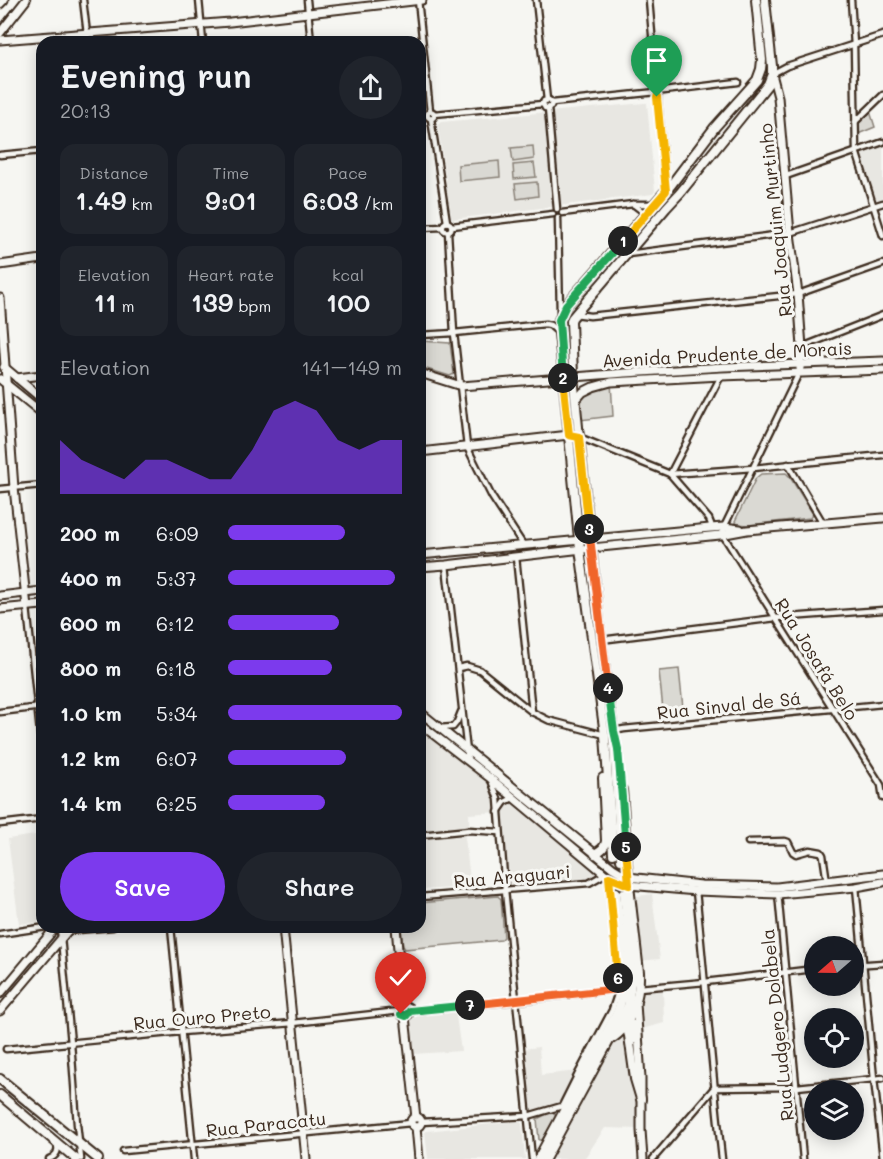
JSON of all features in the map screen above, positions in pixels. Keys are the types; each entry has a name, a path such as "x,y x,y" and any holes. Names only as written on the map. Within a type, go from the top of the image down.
{"main road":[{"path":"613,854 605,735 580,545 559,333 560,317 566,305 666,191 715,127 757,80 762,60 756,0"},
{"path":"611,1039 624,1027 636,1001 639,972 619,759 601,640 579,437 570,326 575,314 680,193 768,84 772,66 765,0"},
{"path":"762,60 772,74"},
{"path":"614,731 621,860"},
{"path":"595,854 606,846 602,775 605,735"},
{"path":"538,1159 621,1004 625,983 620,892 632,976 628,1006 545,1159"},
{"path":"624,1027 628,1032 634,1079 641,1099"},
{"path":"0,1079 70,1127 79,1143 98,1159"},
{"path":"0,1095 76,1159"}],"street":[{"path":"0,4 4,0"},
{"path":"26,0 1,32 3,40 36,39"},
{"path":"83,0 87,36"},
{"path":"199,0 203,36"},
{"path":"307,0 310,36"},
{"path":"105,36 420,0 423,36"},
{"path":"536,0 557,209 561,211 560,317"},
{"path":"649,0 666,191"},
{"path":"851,0 856,151 883,236"},
{"path":"772,74 787,66 883,35"},
{"name":"Rua Joaquim Murtinho","path":"772,74 778,97 798,294 802,347 799,373"},
{"path":"426,77 429,115 447,222 452,226 553,214 554,217 633,204 654,204"},
{"path":"429,115 656,93 738,82"},
{"path":"855,122 883,95"},
{"path":"786,176 883,142"},
{"path":"0,155 36,152"},
{"path":"633,204 646,214"},
{"path":"628,254 790,233 883,204"},
{"path":"553,214 557,209"},
{"path":"443,227 447,222"},
{"path":"448,232 452,226"},
{"path":"426,228 443,227"},
{"path":"443,227 448,232 454,333 467,447 492,497 524,546"},
{"path":"0,265 36,260"},
{"path":"575,314 590,316 798,294 883,264"},
{"path":"0,298 3,378 36,676"},
{"path":"802,347 883,315"},
{"path":"426,335 545,324 550,325 559,333"},
{"name":"Avenida Prudente de Morais","path":"461,386 573,376 724,367 883,361"},
{"path":"2,365 36,394"},
{"name":"Avenida Prudente de Morais","path":"576,400 583,392 611,382 883,370"},
{"path":"723,535 724,527 799,373"},
{"path":"426,375 461,386"},
{"path":"3,378 36,376"},
{"path":"670,474 721,376"},
{"path":"3,378 36,408"},
{"path":"426,451 569,435 670,474 883,455"},
{"path":"788,464 823,523"},
{"path":"670,474 709,519 710,528"},
{"path":"0,489 36,486"},
{"path":"426,555 524,546 580,545 723,535 747,530 883,518"},
{"path":"591,544 710,528 747,530"},
{"name":"Rua Josafá Belo","path":"723,535 882,785 883,798"},
{"path":"426,567 516,557 580,545"},
{"path":"465,552 448,560 446,565 468,761"},
{"path":"516,557 532,712"},
{"path":"0,596 36,592"},
{"path":"0,609 36,606"},
{"path":"601,640 776,618 883,610"},
{"path":"458,668 467,666 480,670 532,712 548,720 605,735"},
{"name":"Rua Sinval de Sá","path":"614,731 883,704"},
{"path":"0,712 36,708"},
{"path":"440,728 453,727 462,710"},
{"path":"426,716 629,881 778,891 883,874"},
{"path":"426,729 490,778 607,876 696,891 778,891 856,887 883,882"},
{"path":"490,778 498,799 532,1159"},
{"path":"498,812 505,802 514,798 525,802 548,820 556,822"},
{"path":"0,824 36,820"},
{"path":"426,834 469,830 500,832"},
{"path":"748,842 785,841 796,854 810,850 821,852 827,882"},
{"path":"607,876 618,989"},
{"name":"Rua Araguari","path":"426,897 589,883 607,876"},
{"path":"861,936 856,887 859,881 874,876"},
{"path":"696,891 722,1159"},
{"name":"Rua Ludgero Dolabela","path":"778,891 803,1159"},
{"path":"0,934 36,929"},
{"path":"0,994 51,933"},
{"path":"64,933 62,939 71,1043 70,1127 79,1143 81,1159"},
{"path":"172,933 194,1159"},
{"path":"284,933 306,1159"},
{"path":"397,933 419,1159"},
{"path":"0,1011 62,939"},
{"path":"883,963 864,964 883,1158"},
{"path":"639,988 804,970"},
{"path":"632,976 641,1078 643,1159"},
{"path":"625,983 627,994"},
{"name":"Rua Ouro Preto","path":"6,1049 293,1023 618,989"},
{"name":"Rua Paracatu","path":"123,1151 416,1122 528,1116 562,1106 612,1010 618,989"},
{"path":"632,1024 641,1099"},
{"path":"653,1159 714,1088 797,1087 883,1078"},
{"path":"51,1158 58,1152 57,1142"}],"shaded area":[{"path":"647,103 655,191 653,194 453,219 451,217 438,125 441,122"},
{"path":"869,108 875,127 858,134 860,149 856,151 856,121"},
{"path":"883,141 883,203 873,206 856,151"},
{"path":"533,146 534,159 513,162 511,148"},
{"path":"499,161 500,177 459,181 458,165"},
{"path":"534,163 536,177 514,179 513,165"},
{"path":"537,182 538,196 517,199 515,184"},
{"path":"426,341 450,343 454,374 450,376 426,369"},
{"path":"611,382 613,416 580,420 578,405 583,396"},
{"path":"786,473 813,514 810,518 748,525 737,524 735,521 756,478 761,474"},
{"path":"679,669 683,708 663,710 659,671"},
{"path":"426,729 490,778 501,798 499,810 505,802 514,798 601,871 588,880 509,885 503,829 498,812 469,814 469,830 464,830 471,887 426,890"},
{"path":"36,835 36,923 19,924 8,839"},
{"path":"652,894 660,959 638,961 632,897"},
{"path":"498,896 501,899 504,937 501,940 405,949 402,933 426,933 426,902"},
{"path":"661,988 664,1023 638,1030 640,994"},
{"path":"455,1009 461,1051 413,1054 411,1020 420,1014"},
{"path":"630,1036 640,1129 605,1128 584,1159 545,1159 611,1039"},
{"path":"539,1047 541,1075 578,1071 562,1105 529,1114 523,1049"},
{"path":"553,1111 556,1117 542,1140 539,1140 537,1119"},
{"path":"520,1121 525,1159 428,1159 425,1132 427,1131"}],"tunnel":[{"path":"613,854 616,892"}],"route":[{"path":"401,1014 406,1016 410,1011 618,989 609,877 629,885 620,769 601,640 579,437 569,435 559,320 566,305 666,191 657,97"}]}
